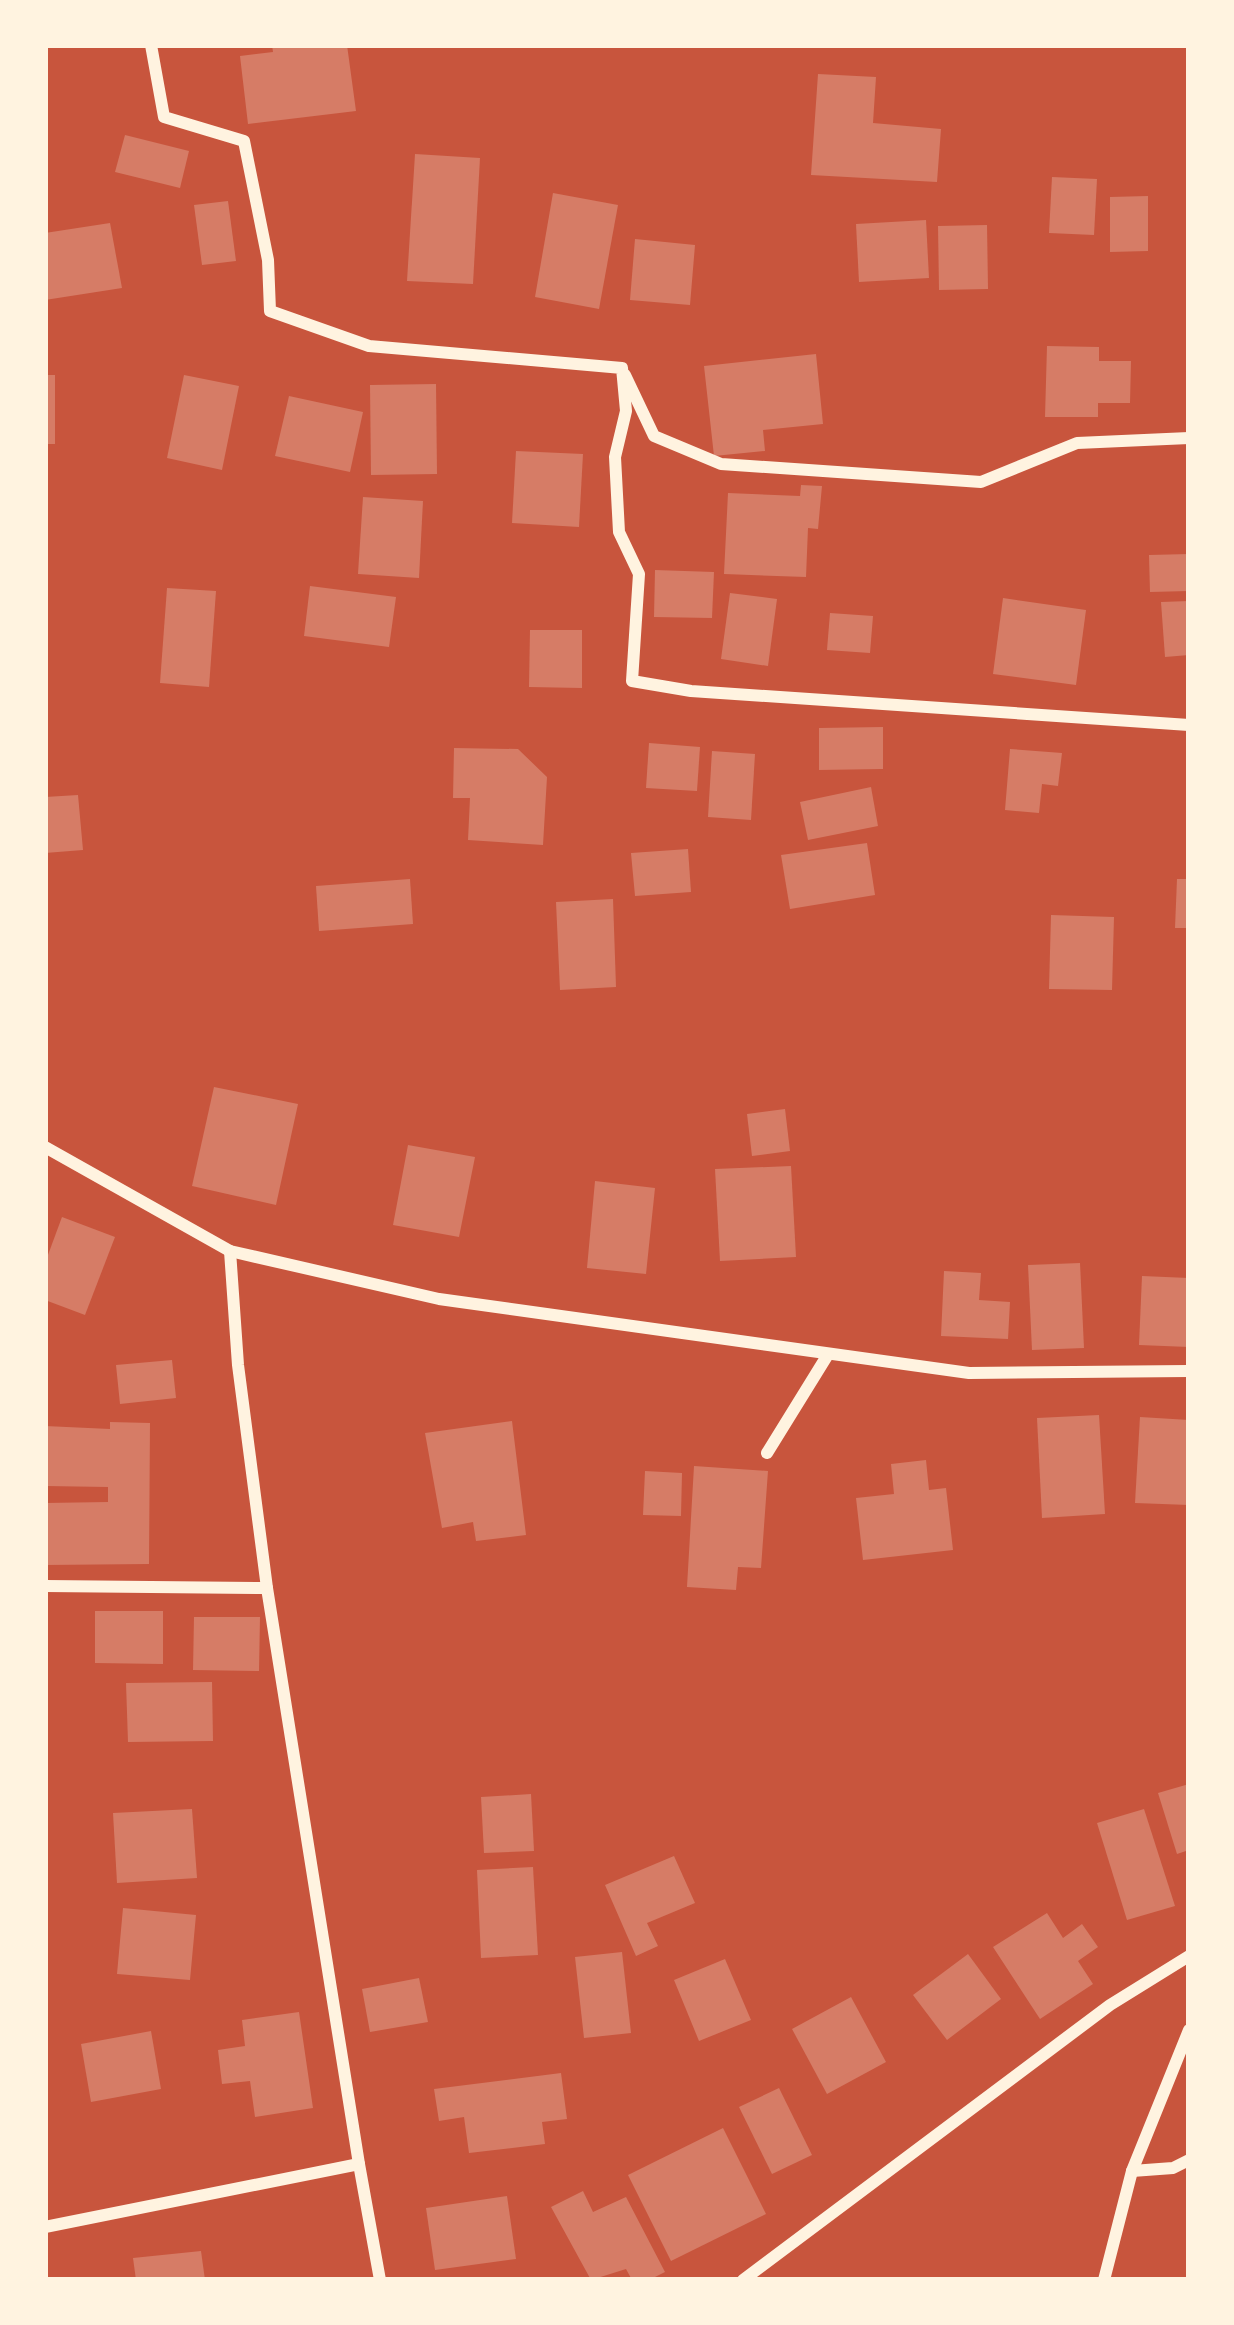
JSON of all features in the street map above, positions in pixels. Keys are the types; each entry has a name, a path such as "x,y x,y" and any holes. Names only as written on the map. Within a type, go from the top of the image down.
{"street":[{"path":"151,45 164,117 244,141 268,260 270,311 369,346 622,368"},
{"path":"622,368 654,436 721,464 981,482 1078,443 1189,438"},
{"path":"622,368 626,412 615,458 619,532 639,574 632,682 692,691 1189,725"},
{"path":"45,1147 230,1251 439,1299 969,1373 1189,1370"},
{"path":"230,1251 238,1366 267,1588 380,2280"},
{"path":"767,1453 827,1356"},
{"path":"45,1586 267,1588"},
{"path":"743,2280 1110,2005 1189,1955"},
{"path":"1104,2280 1132,2171 1189,2030"},
{"path":"1132,2171 1172,2168 1189,2160"},
{"path":"45,2227 359,2164"}],"building":[{"path":"272,45 347,45 356,111 248,124 240,56 273,52"},
{"path":"818,74 876,77 873,123 941,129 937,182 811,175"},
{"path":"125,135 189,151 180,188 115,172"},
{"path":"415,154 480,158 473,284 407,281"},
{"path":"1052,177 1097,179 1094,235 1049,233"},
{"path":"553,193 618,205 599,309 535,297"},
{"path":"1148,196 1148,251 1110,252 1110,197"},
{"path":"228,201 236,261 202,265 194,205"},
{"path":"926,220 929,278 859,282 856,224"},
{"path":"110,223 122,288 45,300 45,233"},
{"path":"987,225 988,289 939,290 938,226"},
{"path":"635,239 695,245 690,305 630,300"},
{"path":"1047,346 1099,347 1099,361 1131,361 1130,403 1098,403 1098,417 1045,417"},
{"path":"816,354 823,424 763,430 765,451 714,456 704,366"},
{"path":"45,375 55,375 55,444 45,444"},
{"path":"184,375 239,386 222,470 167,458"},
{"path":"436,384 437,474 371,475 370,385"},
{"path":"289,396 363,412 350,472 275,456"},
{"path":"516,451 583,454 579,527 512,523"},
{"path":"801,485 822,486 818,529 808,528 806,577 724,574 728,493 800,496"},
{"path":"363,497 423,501 419,578 358,574"},
{"path":"1189,554 1189,591 1150,592 1149,555"},
{"path":"655,570 714,572 712,618 654,617"},
{"path":"310,586 396,597 389,647 304,636"},
{"path":"167,588 216,591 209,687 160,683"},
{"path":"730,593 777,599 768,666 721,659"},
{"path":"1003,598 1086,610 1076,685 993,674"},
{"path":"1189,601 1189,655 1165,657 1161,602"},
{"path":"830,613 873,616 870,653 827,650"},
{"path":"530,630 582,630 582,688 529,687"},
{"path":"883,727 883,769 819,770 819,728"},
{"path":"649,743 700,747 697,791 646,788"},
{"path":"454,748 518,749 547,777 543,845 468,840 470,798 453,798"},
{"path":"1010,749 1062,753 1058,786 1042,784 1039,813 1005,810"},
{"path":"712,751 755,754 751,820 708,817"},
{"path":"871,787 878,826 808,840 800,802"},
{"path":"78,795 83,850 45,853 45,797"},
{"path":"867,843 875,895 790,909 781,855"},
{"path":"688,849 691,892 635,896 631,853"},
{"path":"410,879 413,924 319,931 316,886"},
{"path":"1177,879 1189,879 1189,928 1175,928"},
{"path":"613,899 616,987 560,990 556,902"},
{"path":"1051,915 1114,917 1112,990 1049,989"},
{"path":"214,1087 298,1104 276,1205 192,1186"},
{"path":"785,1109 790,1151 752,1156 747,1114"},
{"path":"408,1145 475,1157 459,1237 393,1225"},
{"path":"791,1166 796,1257 720,1261 715,1169"},
{"path":"595,1181 655,1188 646,1274 587,1268"},
{"path":"62,1217 115,1237 85,1315 45,1300 45,1263"},
{"path":"1080,1263 1084,1348 1032,1350 1028,1265"},
{"path":"944,1271 981,1273 979,1300 1010,1302 1008,1339 941,1336"},
{"path":"1142,1276 1189,1278 1189,1347 1139,1345"},
{"path":"172,1360 176,1398 120,1404 116,1365"},
{"path":"1099,1415 1105,1514 1042,1518 1037,1418"},
{"path":"1140,1417 1189,1420 1189,1505 1135,1503"},
{"path":"512,1421 526,1535 476,1541 473,1522 442,1528 425,1433"},
{"path":"110,1422 150,1423 149,1564 45,1565 45,1503 108,1502 108,1487 45,1486 45,1426 110,1429"},
{"path":"926,1460 929,1490 946,1488 953,1550 863,1560 856,1498 894,1494 891,1464"},
{"path":"694,1466 768,1471 761,1568 738,1567 736,1590 687,1587"},
{"path":"645,1471 682,1473 681,1516 643,1515"},
{"path":"95,1611 163,1611 163,1664 95,1663"},
{"path":"194,1617 260,1617 259,1671 193,1670"},
{"path":"212,1682 213,1741 128,1742 126,1683"},
{"path":"1189,1784 1189,1850 1177,1854 1158,1793"},
{"path":"531,1794 534,1851 484,1853 481,1797"},
{"path":"192,1809 197,1878 117,1883 113,1813"},
{"path":"1144,1809 1175,1906 1127,1920 1097,1823"},
{"path":"674,1856 695,1903 647,1923 658,1946 636,1956 605,1885"},
{"path":"533,1867 538,1955 481,1958 477,1870"},
{"path":"123,1908 196,1915 190,1980 117,1974"},
{"path":"1047,1913 1063,1938 1082,1924 1098,1947 1078,1961 1093,1984 1040,2019 993,1947"},
{"path":"622,1952 631,2033 584,2038 575,1957"},
{"path":"968,1954 1001,1999 947,2040 913,1995"},
{"path":"725,1959 751,2020 699,2041 674,1980"},
{"path":"419,1978 428,2022 370,2032 362,1989"},
{"path":"851,1997 886,2062 827,2094 792,2029"},
{"path":"299,2012 313,2108 255,2117 250,2081 222,2084 218,2050 245,2046 242,2020"},
{"path":"151,2031 161,2089 91,2102 81,2044"},
{"path":"561,2073 567,2119 542,2122 545,2144 469,2153 464,2117 439,2121 434,2089"},
{"path":"779,2088 812,2155 772,2174 739,2107"},
{"path":"723,2128 766,2214 671,2261 628,2175"},
{"path":"583,2191 593,2212 626,2197 665,2272 649,2280 632,2280 626,2269 591,2280 551,2207"},
{"path":"507,2196 516,2259 435,2270 426,2208"},
{"path":"201,2251 205,2280 136,2280 133,2258"}]}
